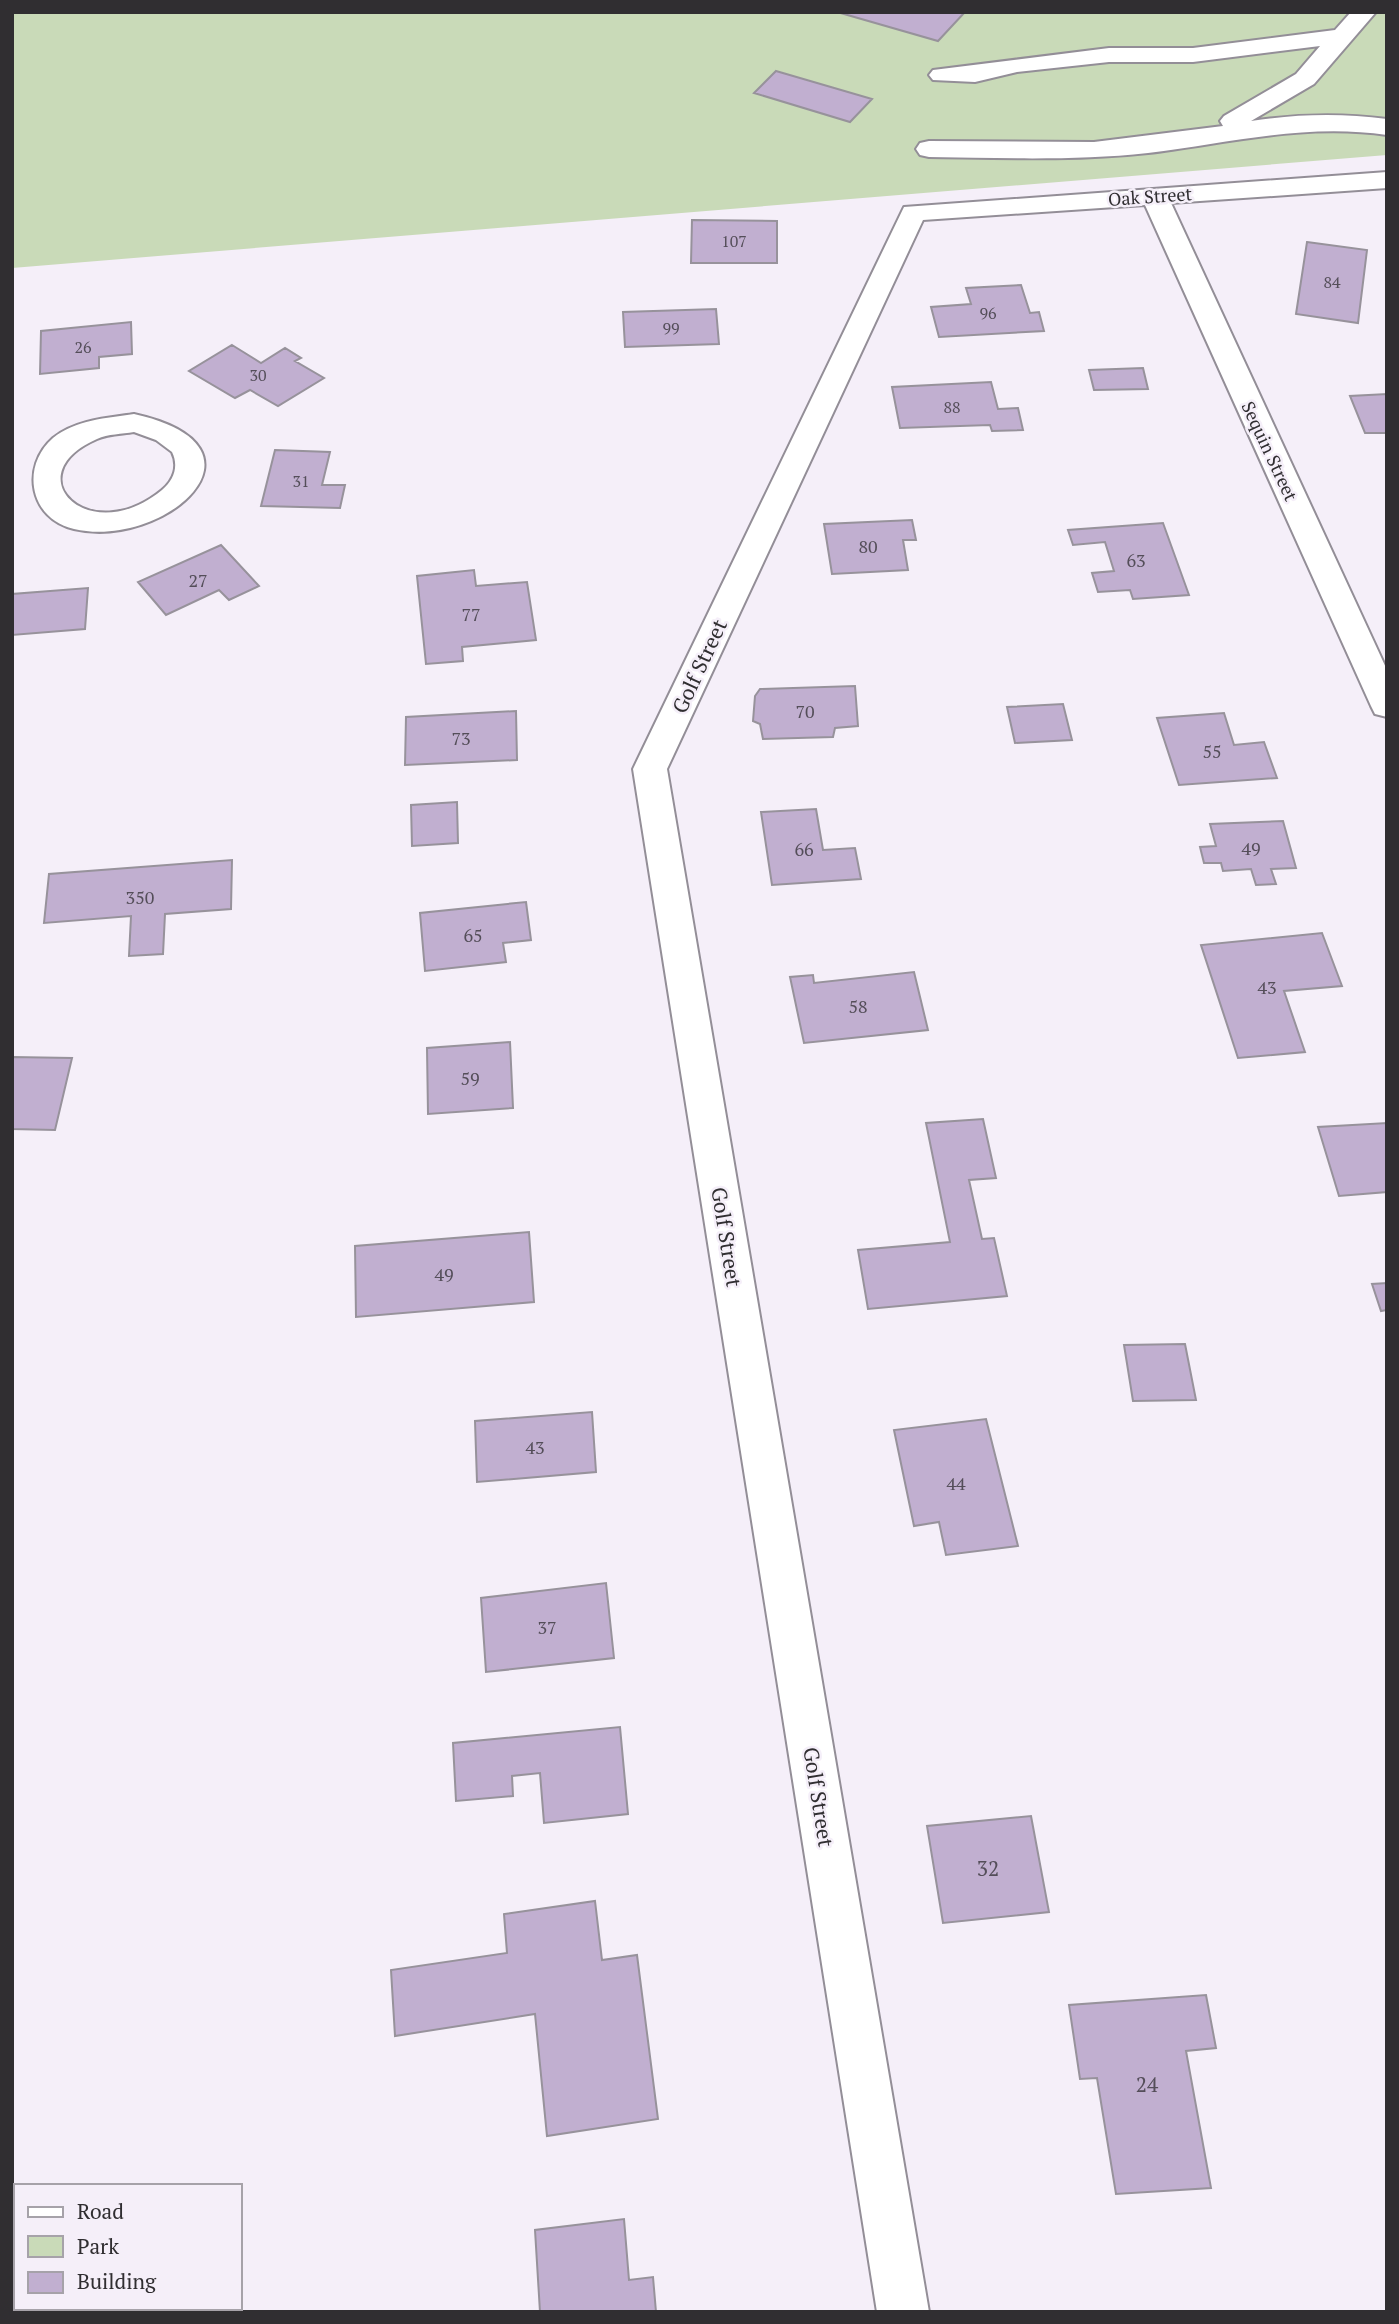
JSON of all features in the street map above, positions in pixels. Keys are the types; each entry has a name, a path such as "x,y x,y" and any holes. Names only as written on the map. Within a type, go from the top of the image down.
{"street":[{"path":"1206,135 1306,79 1364,12"},
{"path":"942,75 975,74 1017,65 1109,55 1193,55 1345,36"},
{"path":"929,149 1075,151 1149,145 1289,122 1328,121 1387,127"},
{"name":"Oak Street","path":"913,213 1387,180"},
{"name":"Sequin Street","path":"1154,196 1387,706"},
{"name":"Golf Street","path":"903,2312 650,769 913,213"},
{"path":"110,424 155,427 173,436 185,448 190,462 187,478 177,493 160,506 113,521 65,517 47,507 27,480 47,450 64,437 110,424"}],"green space":[{"path":"12,12 1387,12 1387,155 12,268"}],"building":[{"path":"837,12 965,12 938,41"},
{"path":"776,71 872,99 850,122 754,93"},
{"path":"692,220 777,221 777,263 691,263"},
{"path":"1307,242 1367,250 1358,323 1296,314"},
{"path":"1021,285 1030,313 1039,312 1044,331 939,337 931,307 971,304 966,288"},
{"path":"716,309 719,344 625,347 623,312"},
{"path":"131,322 132,354 99,357 99,368 40,374 41,331"},
{"path":"232,345 261,363 285,348 301,358 295,361 324,378 278,406 250,390 235,398 189,371"},
{"path":"1143,368 1148,389 1094,390 1089,370"},
{"path":"991,382 998,409 1018,408 1023,430 992,431 990,425 900,428 892,387"},
{"path":"1387,394 1387,433 1365,433 1350,396"},
{"path":"275,450 330,452 322,485 345,485 340,508 261,506"},
{"path":"912,520 916,540 903,540 908,570 832,574 824,524"},
{"path":"1163,523 1189,595 1133,599 1130,590 1098,592 1092,573 1114,571 1105,542 1073,545 1068,530"},
{"path":"221,545 259,586 229,600 219,590 166,615 138,582"},
{"path":"474,570 476,586 527,582 536,640 462,647 463,661 426,664 417,576"},
{"path":"88,588 85,629 12,635 12,594"},
{"path":"855,686 858,726 835,728 833,737 763,739 760,724 753,721 755,696 760,689"},
{"path":"1063,704 1072,740 1015,743 1007,707"},
{"path":"516,711 517,760 405,765 406,717"},
{"path":"1224,713 1234,745 1264,742 1277,778 1179,785 1157,718"},
{"path":"457,802 458,843 412,846 411,805"},
{"path":"816,809 823,850 855,848 861,879 772,885 761,812"},
{"path":"1283,821 1296,868 1271,869 1276,884 1256,885 1251,869 1223,871 1221,863 1204,863 1200,847 1216,846 1210,824"},
{"path":"232,860 231,909 165,914 163,954 129,956 131,916 44,923 49,874"},
{"path":"526,902 531,940 503,943 506,962 425,971 420,913"},
{"path":"1322,933 1342,986 1284,991 1305,1052 1238,1058 1201,945"},
{"path":"914,972 928,1030 804,1043 790,977 813,975 814,983"},
{"path":"510,1042 513,1108 428,1114 427,1048"},
{"path":"12,1057 72,1058 55,1130 12,1129"},
{"path":"983,1119 996,1178 969,1180 982,1239 994,1238 1007,1296 868,1309 858,1250 950,1242 926,1123"},
{"path":"1387,1123 1387,1192 1339,1196 1318,1127"},
{"path":"529,1232 534,1302 356,1317 355,1246"},
{"path":"1387,1283 1387,1310 1381,1311 1372,1284"},
{"path":"1185,1344 1196,1400 1133,1401 1124,1345"},
{"path":"592,1412 596,1472 477,1482 475,1421"},
{"path":"986,1419 1018,1546 946,1555 939,1522 914,1526 894,1430"},
{"path":"606,1583 614,1658 486,1672 481,1598"},
{"path":"620,1727 628,1814 544,1823 540,1773 512,1776 513,1796 456,1801 453,1743"},
{"path":"1031,1816 1049,1912 943,1923 927,1826"},
{"path":"595,1901 602,1960 637,1955 658,2119 547,2136 535,2014 395,2036 391,1970 507,1953 504,1914"},
{"path":"1206,1995 1216,2048 1186,2051 1211,2188 1116,2194 1097,2078 1080,2079 1069,2005"},
{"path":"624,2219 629,2280 653,2277 656,2312 540,2312 535,2230"}]}
